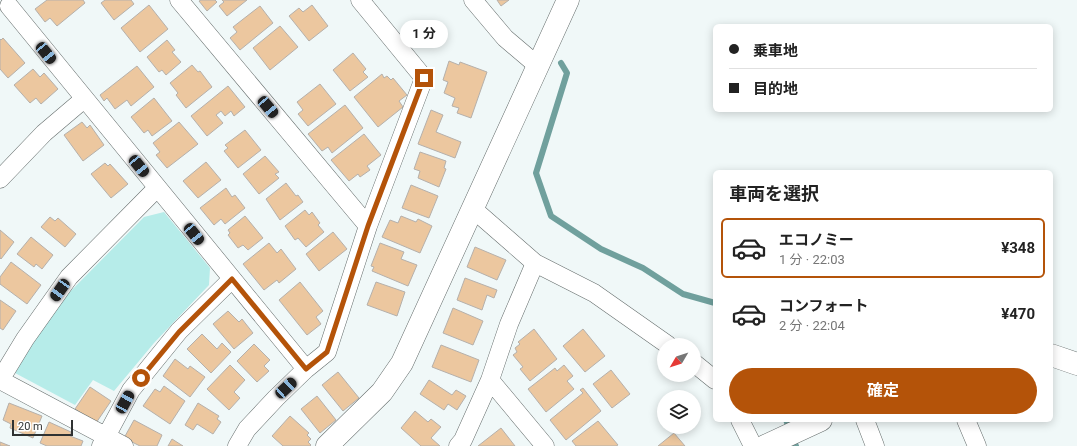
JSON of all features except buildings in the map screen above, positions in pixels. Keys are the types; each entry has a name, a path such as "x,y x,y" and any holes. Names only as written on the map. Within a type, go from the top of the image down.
{"street":[{"path":"179,0 368,226"},
{"path":"237,446 247,429 276,398 306,369 327,352 368,226 424,78 360,0"},
{"path":"473,0 505,38 538,66"},
{"path":"327,446 382,392 402,363 568,0"},
{"path":"9,7 306,369"},
{"path":"0,178 44,133 84,99"},
{"path":"124,446 103,441 0,380 25,339 69,277 157,188"},
{"path":"472,208 535,263 594,293 658,338"},
{"path":"458,446 463,440 490,380 509,324 535,263"},
{"path":"103,441 131,390 179,332 232,279"},
{"path":"1053,356 1077,364"},
{"path":"701,369 713,378"},
{"path":"490,380 545,446"},
{"path":"741,422 753,446"},
{"path":"765,446 817,422"},
{"path":"866,422 875,446"},
{"path":"967,422 977,446"}],"shaded area":[{"path":"164,212 210,268 209,285 154,343 114,391 93,380 75,405 15,373 55,307 144,217"}],"waterway":[{"path":"561,63 567,73 536,173 551,216 601,249 643,268 683,294 713,302"},
{"path":"787,422 796,446"}],"route":[{"path":"141,378 179,332 232,279 306,369 327,352 368,226 424,78"}]}
